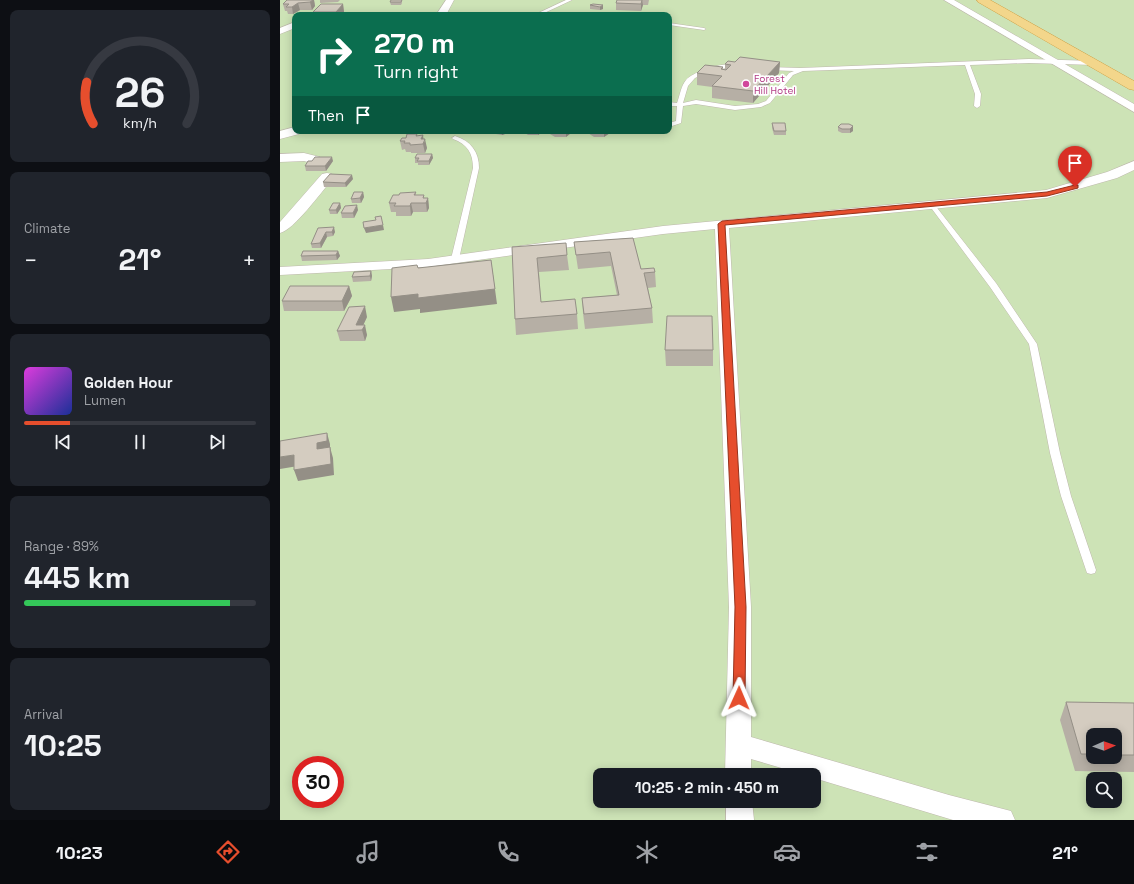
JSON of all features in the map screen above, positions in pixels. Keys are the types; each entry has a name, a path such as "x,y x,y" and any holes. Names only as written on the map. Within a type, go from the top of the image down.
{"highway":[{"path":"982,0 1134,86"}],"street":[{"path":"443,12 450,0"},
{"path":"948,0 1134,109"},
{"path":"280,24 292,26"},
{"path":"280,31 292,27"},
{"path":"280,135 292,132"},
{"path":"280,158 304,157 316,160"},
{"path":"280,271 421,263 605,237 722,224 1047,194 1112,176 1134,165"},
{"path":"280,229 290,220 326,177"},
{"path":"722,224 740,607 738,768"},
{"path":"738,744 949,807 1001,820"},
{"path":"739,808 740,820"}],"lane":[{"path":"543,12 570,0"},
{"path":"672,24 704,29"},
{"path":"764,69 1051,61 1094,63"},
{"path":"967,64 978,94 977,106"},
{"path":"672,124 678,123 680,118 680,105 686,84 696,75 711,69 729,65 743,67"},
{"path":"672,104 680,105 696,102 735,108 759,106 768,102 791,74 802,69"},
{"path":"455,138 465,143 477,159 455,259"},
{"path":"932,205 993,285 1027,333 1033,344 1055,453 1066,496 1091,570"}],"green space":[{"path":"280,0 1134,0 1134,820 280,820"}],"building":[{"path":"287,0 313,0 310,2 298,3 292,7 286,7 289,4 283,4"},
{"path":"391,0 402,0 401,2 390,2"},
{"path":"617,0 642,0 641,4 616,3"},
{"path":"321,4 343,4 336,12 313,12"},
{"path":"590,5 603,5 600,7"},
{"path":"740,57 780,62 753,91 712,86 722,76 697,73 705,65 723,67 721,69 726,70 731,65 725,64 728,61 735,62"},
{"path":"772,123 785,123 786,131 774,131"},
{"path":"841,124 849,124 853,126 850,129 842,129 838,127"},
{"path":"407,134 417,134 416,136 423,135 421,139 425,139 423,144 410,145 410,143 404,143 405,141 400,141 402,138 406,138"},
{"path":"417,154 432,154 429,161 417,161 419,158 415,158"},
{"path":"315,157 332,157 325,166 305,166 308,161 312,161"},
{"path":"330,174 352,175 345,183 323,182"},
{"path":"354,192 363,192 360,198 351,199"},
{"path":"416,192 414,195 424,195 423,198 428,198 426,203 411,203 410,206 394,206 396,203 389,203 393,195"},
{"path":"333,203 340,203 336,210 329,210"},
{"path":"357,205 353,213 341,213 345,206"},
{"path":"381,216 383,225 364,228 363,222 376,220 375,217"},
{"path":"334,227 332,232 326,232 320,243 311,244 318,228"},
{"path":"633,238 641,269 654,268 655,272 644,273 652,308 584,314 582,298 619,295 610,252 576,255 574,242"},
{"path":"566,243 567,255 537,258 541,302 575,299 577,314 515,319 512,247"},
{"path":"303,251 338,251 336,255 301,256"},
{"path":"491,260 495,289 418,298 418,294 391,297 392,268 417,265 418,268"},
{"path":"371,271 370,276 352,277 354,272"},
{"path":"290,286 349,286 342,301 282,301"},
{"path":"365,306 356,325 365,325 362,330 337,331 349,307"},
{"path":"667,316 712,316 713,350 665,350"},
{"path":"327,433 327,441 317,443 317,449 330,447 331,464 294,470 294,455 280,457 280,441"},
{"path":"1066,702 1134,703 1134,755 1122,755 1122,728 1086,728 1086,754 1081,754"}],"place":[{"name":"Forest Hill Hotel","path":"746,84"}],"route":[{"path":"739,698 740,607 722,224 1047,194 1075,187"}]}
